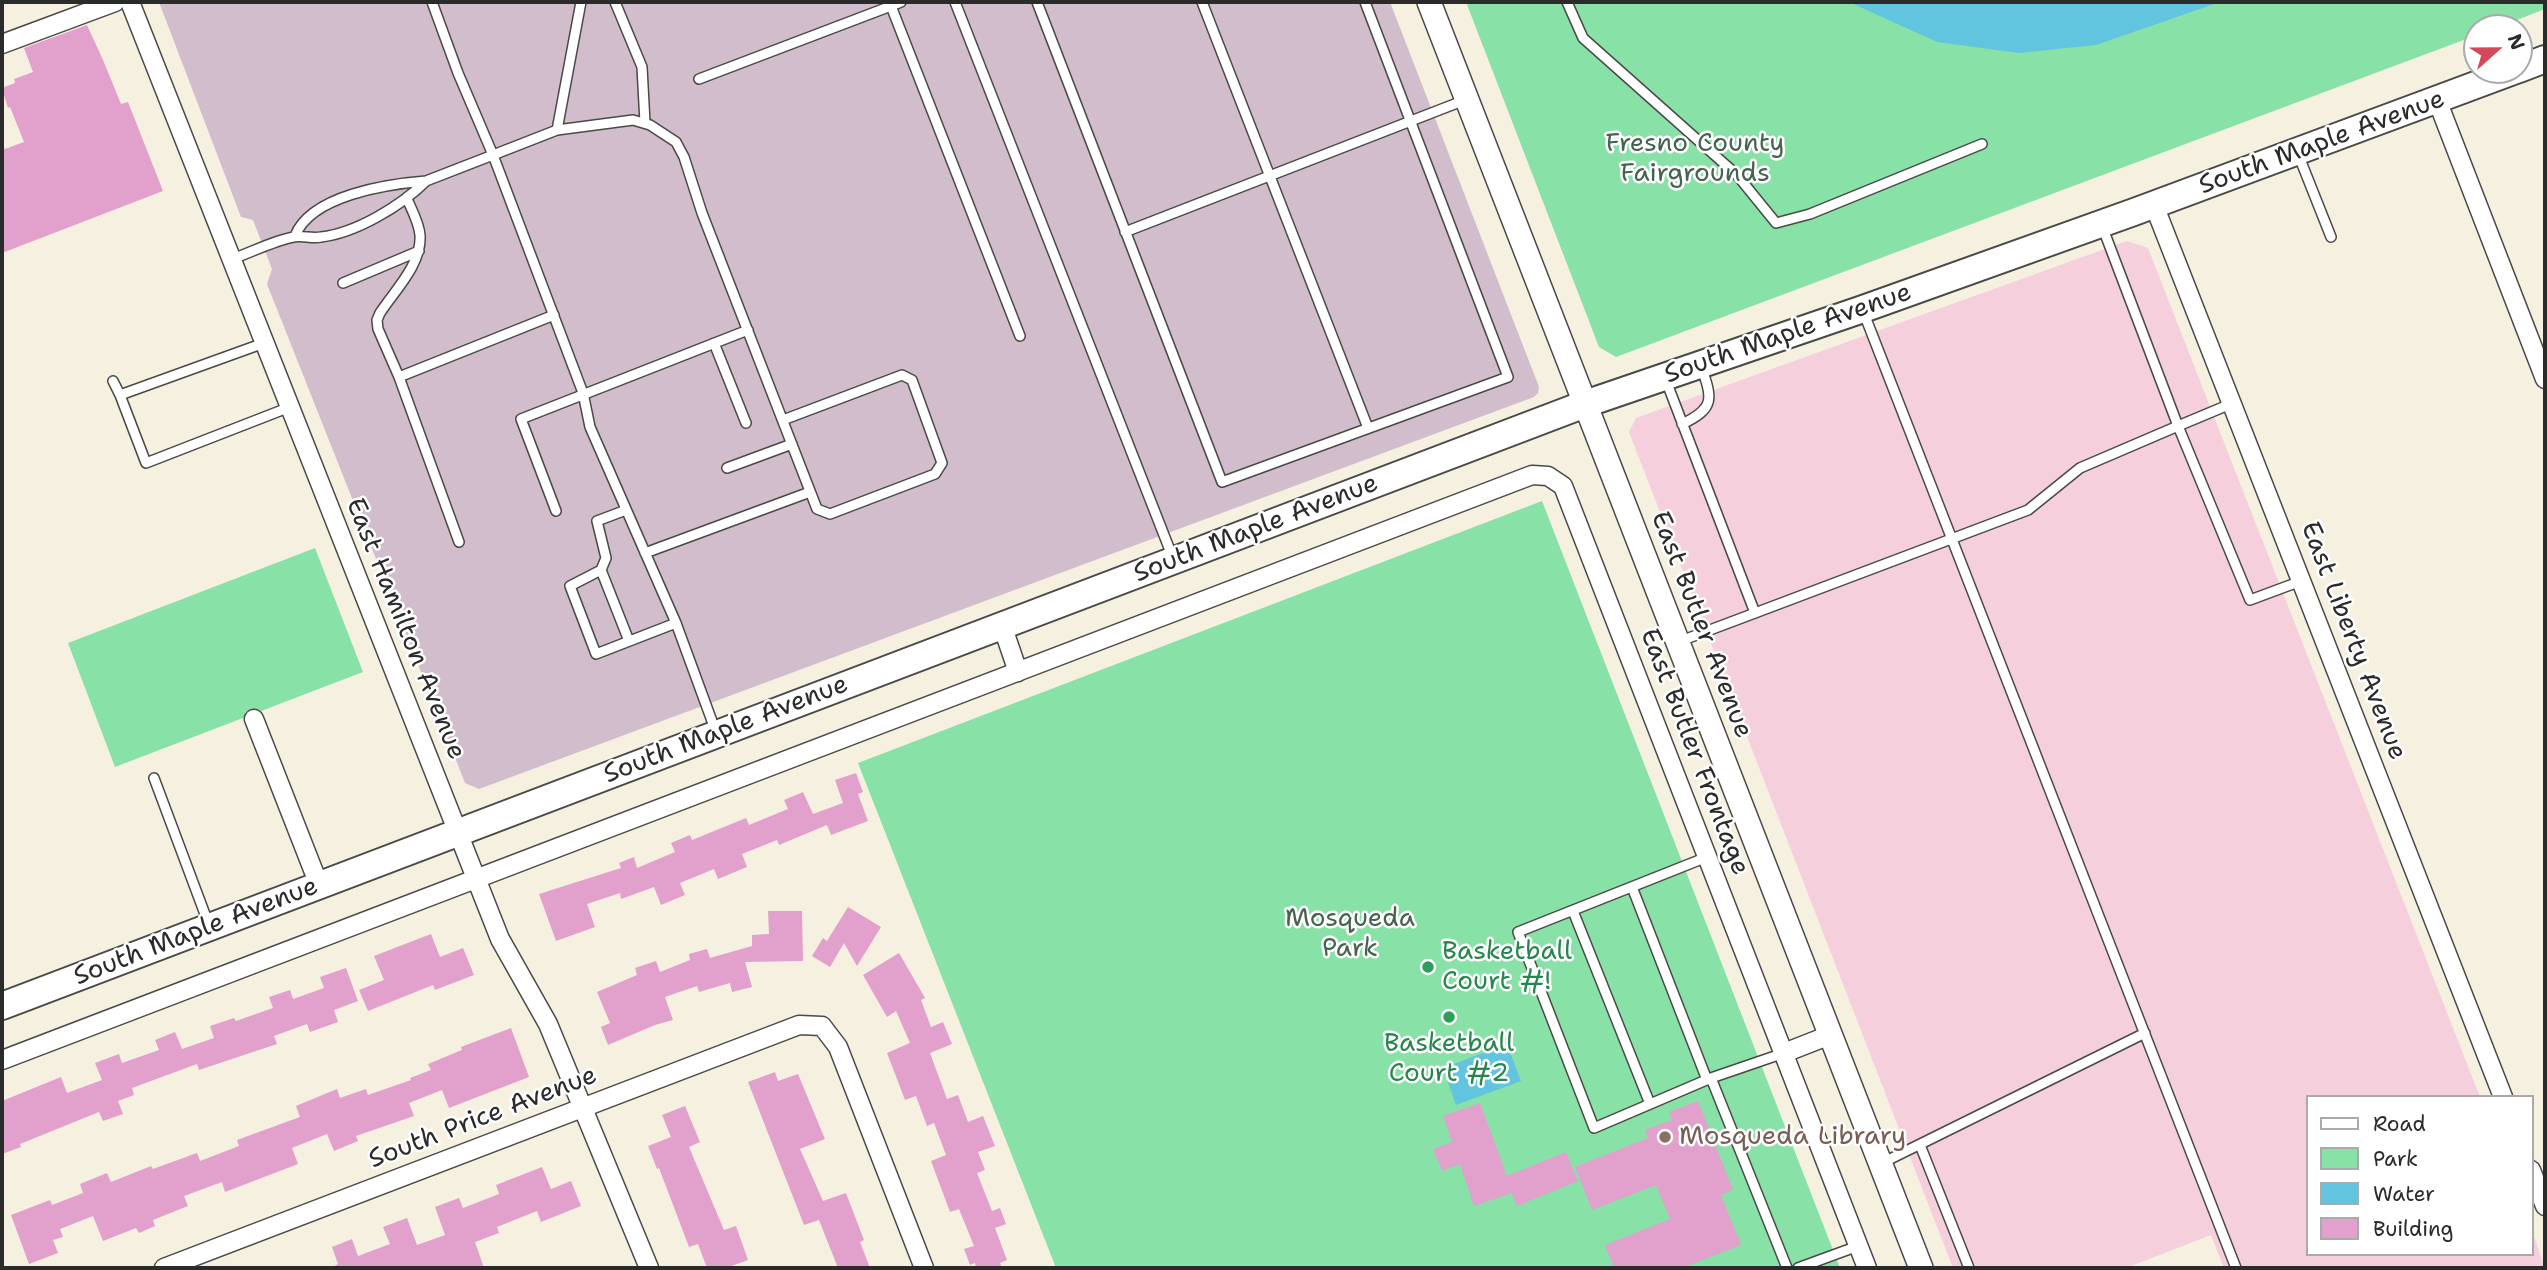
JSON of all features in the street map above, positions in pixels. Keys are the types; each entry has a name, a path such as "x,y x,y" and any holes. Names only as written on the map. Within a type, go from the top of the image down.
{"main road":[{"name":"South Maple Avenue","path":"2,1006 1585,404 2101,224 2479,84"}],"street":[{"path":"2,44 115,2"},
{"name":"East Hamilton Avenue","path":"130,2 500,939 548,1024 649,1268"},
{"name":"East Butler Avenue","path":"1429,2 1921,1268"},
{"path":"2437,100 2545,379"},
{"name":"East Liberty Avenue","path":"2154,205 2502,1095"},
{"name":"East Butler Frontage","path":"1018,672 1532,475 1548,476 1563,486 1867,1268"},
{"path":"2,1060 475,877 1018,672 1002,625"},
{"path":"254,719 319,885"},
{"name":"South Price Avenue","path":"164,1268 799,1025 822,1026 838,1047 924,1268"},
{"path":"1784,1053 1830,1035"},
{"path":"2533,1175 2545,1206"}],"lane":[{"path":"432,2 583,393 590,427 676,623 716,734"},
{"path":"557,130 581,2"},
{"path":"615,2 642,67 645,123"},
{"path":"699,79 901,2"},
{"path":"955,2 1174,560"},
{"path":"1037,2 1222,482 1508,377 1365,2"},
{"path":"1202,2 1368,428"},
{"path":"1567,2 1583,38 1738,175 1776,223 1811,214 1982,144"},
{"path":"891,6 1020,336"},
{"path":"1125,232 1467,99"},
{"path":"295,236 299,227 312,215 343,198 381,187 426,181 557,130 633,120 645,123 676,142 684,157 702,213 817,509 830,514 935,474 942,463 912,380 902,374 783,420"},
{"path":"2297,152 2330,237"},
{"path":"232,259 295,236 323,237 385,213 407,199 426,181"},
{"path":"407,199 420,236 419,251 377,320 378,329 459,542"},
{"path":"2101,224 2178,426 2250,600 2301,581"},
{"path":"343,283 419,251"},
{"path":"1863,309 2236,1268"},
{"path":"398,377 554,316"},
{"path":"556,511 521,419 748,330"},
{"path":"120,395 264,343"},
{"path":"714,343 746,423"},
{"path":"1682,425 1695,418 1709,402 1711,395 1700,365"},
{"path":"1664,377 1755,613"},
{"path":"113,381 146,463 290,407"},
{"path":"1678,642 2028,510 2080,468 2233,403"},
{"path":"727,468 792,444"},
{"path":"645,553 810,492"},
{"path":"626,510 597,521 606,558 601,570 570,586 596,654 676,623"},
{"path":"601,570 629,641"},
{"path":"154,778 209,927"},
{"path":"1707,858 1518,932 1594,1128 1709,1079 1784,1053"},
{"path":"1632,887 1787,1268"},
{"path":"1573,911 1650,1104"},
{"path":"1881,1164 2145,1033"},
{"path":"1920,1145 1969,1268"},
{"path":"1798,1268 1858,1246"}],"shaded area":[{"path":"159,2 1390,2 1539,387 1538,393 1534,397 479,789 465,783 267,284 272,269 253,220 241,217"},
{"path":"2127,241 2148,248 2479,1095 2306,1095 2306,1256 2533,1256 2533,1234 2545,1268 2224,1268 2211,1235 2126,1268 1953,1268 1629,432 1636,418"}],"green space":[{"name":"Fresno County Fairgrounds","path":"1466,2 2545,2 2545,9 2532,14 2463,14 2463,40 1616,357 1599,347"},
{"name":"Mosqueda Park","path":"1542,501 1840,1268 1056,1268 858,763"},
{"path":"315,548 363,672 115,767 68,643"}],"water":[{"path":"1849,2 2220,2 2096,45 2019,53 1937,42"},
{"path":"1507,1044 1521,1081 1456,1105 1443,1068"}],"building":[{"path":"87,25 121,104 128,102 163,191 2,253 2,150 24,142 2,88 15,83 14,79 33,72 24,48"},
{"path":"856,773 863,792 858,794 868,821 831,835 827,825 779,845 777,840 742,854 747,867 718,879 714,869 680,883 685,895 661,905 654,887 621,899 620,893 587,904 595,927 556,941 539,894 621,868 619,863 634,857 637,868 675,852 671,843 690,835 692,840 746,818 749,825 788,809 784,800 803,792 813,814 843,803 835,780"},
{"path":"848,907 881,927 857,966 844,943 830,967 812,956 823,938 827,941"},
{"path":"768,911 802,911 803,961 745,962 752,987 732,992 730,983 699,992 697,986 665,997 673,1020 608,1045 601,1027 610,1023 597,992 637,975 635,968 656,961 660,972 690,960 689,954 707,949 710,958 752,946 752,935 769,934"},
{"path":"431,934 440,957 463,948 474,975 435,990 433,985 368,1011 359,990 384,980 374,956"},
{"path":"899,953 925,998 921,1000 931,1027 943,1022 952,1044 930,1053 947,1099 958,1095 968,1122 983,1116 995,1146 978,1152 985,1170 977,1173 992,1211 1000,1208 1006,1224 995,1228 1007,1260 1000,1263 1002,1268 976,1268 975,1263 970,1265 964,1249 974,1246 959,1209 950,1212 931,1161 946,1155 934,1123 927,1126 916,1096 905,1100 887,1053 910,1043 896,1011 887,1017 863,975"},
{"path":"346,968 358,1001 334,1010 338,1022 310,1032 307,1024 274,1036 277,1044 199,1070 197,1064 132,1088 134,1095 118,1101 123,1114 103,1121 99,1112 2,1154 2,1101 61,1077 67,1093 102,1080 95,1063 119,1054 122,1063 159,1050 155,1040 175,1032 182,1049 214,1038 210,1026 234,1018 236,1021 273,1008 269,997 290,990 293,999 324,988 320,977"},
{"path":"511,1028 529,1077 449,1108 442,1090 409,1103 414,1116 356,1136 358,1141 334,1151 327,1134 292,1148 298,1164 225,1192 222,1182 184,1196 188,1206 153,1220 155,1226 139,1233 136,1228 103,1241 93,1216 60,1229 63,1237 53,1240 58,1253 29,1264 11,1215 50,1200 52,1205 83,1193 80,1184 107,1173 111,1182 151,1166 153,1169 197,1153 200,1161 239,1146 237,1140 300,1117 296,1106 337,1089 340,1098 366,1089 368,1095 411,1080 410,1078 431,1070 428,1064 462,1050 461,1047"},
{"path":"775,1072 778,1081 798,1074 825,1139 800,1149 823,1201 846,1193 864,1240 860,1242 870,1268 838,1268 819,1220 804,1225 748,1082"},
{"path":"1698,1101 1733,1190 1721,1195 1741,1245 1682,1268 1614,1268 1605,1245 1670,1219 1656,1185 1592,1210 1575,1167 1648,1138 1645,1130 1672,1120 1669,1112"},
{"path":"1480,1103 1507,1176 1566,1152 1578,1181 1517,1206 1512,1193 1474,1206 1460,1164 1442,1171 1433,1149 1452,1142 1443,1116"},
{"path":"685,1106 700,1142 689,1147 724,1230 736,1226 748,1260 726,1268 707,1268 698,1244 689,1247 648,1146 671,1137 662,1115"},
{"path":"542,1167 551,1189 571,1181 581,1206 541,1222 537,1211 497,1227 499,1233 475,1242 484,1268 331,1268 338,1264 332,1247 352,1239 358,1256 390,1244 383,1227 407,1218 417,1245 445,1235 435,1207 459,1198 463,1208 499,1194 496,1185"}],"place":[{"name":"Basketball Court #!","path":"1428,967"},
{"name":"Basketball Court #2","path":"1449,1017"},
{"name":"Mosqueda Library","path":"1665,1137"}]}
